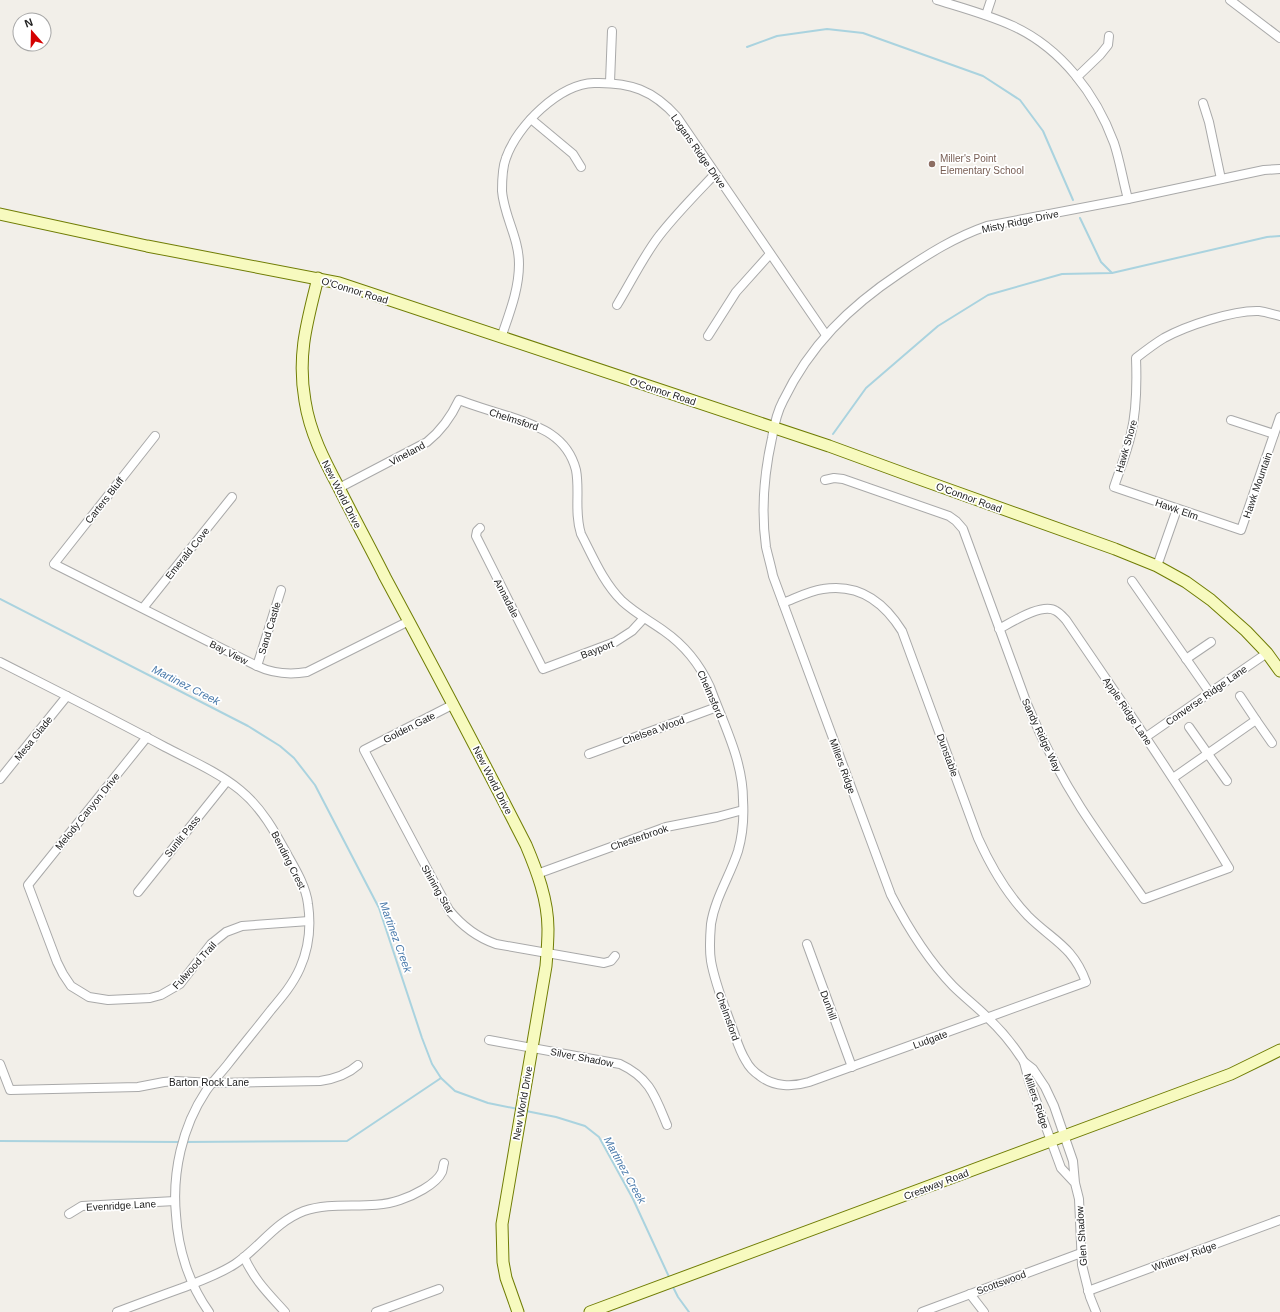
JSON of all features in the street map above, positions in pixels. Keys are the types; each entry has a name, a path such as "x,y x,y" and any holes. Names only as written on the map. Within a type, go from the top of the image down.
{"main road":[{"name":"O'Connor Road","path":"0,214 166,249 318,278 339,284 774,428 912,476 1157,566 1186,582 1211,600 1246,630 1267,653 1280,671"},
{"name":"New World Drive","path":"318,278 306,324 302,367 303,388 313,436 324,461 454,704 526,845 537,874 547,916 548,928 546,966 502,1224 503,1262 506,1278 518,1312"},
{"name":"Crestway Road","path":"590,1312 1231,1074 1280,1050"}],"street":[{"path":"938,0 986,15 1013,26 1036,39 1063,62 1088,91 1106,122 1114,144 1128,199"},
{"path":"986,15 991,0"},
{"path":"1230,0 1280,38"},
{"path":"610,82 612,31"},
{"path":"1077,77 1100,55 1108,45 1109,36"},
{"name":"Logans Ridge Drive","path":"501,338 516,288 519,263 516,239 504,200 502,180 503,168 508,152 514,141 531,119 546,104 570,89 589,83 610,82 630,85 648,92 663,103 677,117 826,335"},
{"path":"1203,103 1209,122 1221,179"},
{"path":"531,119 573,154 581,167"},
{"name":"Misty Ridge Drive","path":"774,428 782,402 795,380 826,335 859,302 881,286 930,253 968,232 988,226 1128,199 1264,170 1280,169"},
{"path":"617,305 659,236 685,205 715,174"},
{"path":"708,336 736,292 770,254"},
{"name":"Hawk Shore","path":"1114,487 1131,434 1137,390 1136,358 1164,338 1208,320 1244,312 1258,311 1280,316"},
{"name":"Vineland","path":"339,488 427,442 438,434 446,424 459,400"},
{"name":"Chelmsford","path":"459,400 533,424 545,429 556,437 571,457 576,470 577,519 581,534 607,582 614,592 632,609 664,631 687,651 705,676 739,766 742,782 743,810 738,852 714,910 710,938 711,958 719,991 744,1059 754,1071 772,1083"},
{"name":"Hawk Mountain","path":"1241,530 1280,417"},
{"path":"1231,420 1274,434"},
{"name":"Millers Ridge","path":"774,428 767,462 764,494 766,547 771,569 891,895 905,923 936,966 955,988 998,1028 1024,1062 1034,1069 1052,1102 1065,1136"},
{"name":"Carters Bluff","path":"54,564 155,436"},
{"name":"Sandy Ridge Way","path":"826,480 844,478 949,516 963,529 976,553 999,629 1035,723 1061,774 1081,808 1144,899 1229,868"},
{"name":"Hawk Elm","path":"1114,487 1241,530"},
{"name":"Emerald Cove","path":"143,608 232,497"},
{"path":"1157,566 1177,508"},
{"name":"Annadale","path":"480,528 476,536 543,669"},
{"name":"Bay View","path":"54,564 257,666 280,674 307,672 409,621"},
{"path":"1132,581 1210,693"},
{"name":"Dunstable","path":"783,603 816,590 832,588 847,589 869,596 882,605 894,617 902,631 975,831 987,858 1000,881 1014,901 1028,916 1074,956 1086,982"},
{"name":"Sand Castle","path":"257,666 281,590"},
{"name":"Apple Ridge Lane","path":"999,629 1033,611 1045,609 1055,610 1066,620 1173,778 1229,868"},
{"name":"Bayport","path":"543,669 615,642 627,635 644,618"},
{"path":"1186,659 1211,642"},
{"name":"Converse Ridge Lane","path":"1146,737 1267,653"},
{"name":"Bending Crest","path":"0,662 147,737 239,789 263,814 295,868 306,893 308,903 309,936 300,968 288,990 206,1091 187,1131 180,1153 176,1174 175,1201 179,1241 184,1261 198,1294 209,1312"},
{"name":"Mesa Glade","path":"0,779 67,696"},
{"path":"1240,696 1272,743"},
{"name":"Golden Gate","path":"364,750 454,704"},
{"name":"Chelsea Wood","path":"589,754 717,707"},
{"path":"1173,778 1256,720"},
{"path":"1189,727 1227,781"},
{"name":"Melody Canyon Drive","path":"28,885 147,737"},
{"name":"Shining Star","path":"364,750 444,902 455,917 468,930 486,940 505,946 604,963 611,961 615,956"},
{"name":"Sunlit Pass","path":"138,892 227,781"},
{"name":"Chesterbrook","path":"537,874 666,827 717,817 743,810"},
{"name":"Fulwood Trail","path":"28,885 63,974 71,986 89,997 108,1000 150,998 161,995 180,984 211,944 226,932 242,926 309,921"},
{"name":"Dunhill","path":"807,944 852,1067"},
{"name":"Ludgate","path":"772,1083 800,1085 1086,982"},
{"name":"Silver Shadow","path":"490,1040 608,1061 631,1069 641,1077 652,1091 667,1125"},
{"name":"Millers Ridge","path":"1024,1062 1051,1140"},
{"name":"Barton Rock Lane","path":"0,1064 10,1090 138,1087 176,1081 213,1083 320,1081 338,1077 358,1065"},
{"path":"1039,1107 1052,1102"},
{"name":"Glen Shadow","path":"1065,1136 1073,1161 1079,1205 1082,1265 1088,1291 1096,1312"},
{"path":"1051,1140 1061,1168 1075,1183"},
{"path":"117,1312 218,1274 244,1257 277,1227 304,1211 326,1206 378,1205 391,1203 411,1196 437,1178 442,1171 444,1163"},
{"name":"Evenridge Lane","path":"69,1214 82,1206 175,1201"},
{"name":"Whittney Ridge","path":"1088,1291 1280,1220"},
{"name":"Scottswood","path":"922,1312 1081,1253"},
{"path":"244,1257 254,1277 285,1312"},
{"path":"376,1312 439,1288"},
{"path":"970,1294 984,1312"}],"waterway":[{"path":"747,47 777,36 827,29 863,33 983,76 1020,100 1043,131 1073,200"},
{"path":"1080,218 1101,262 1112,273"},
{"path":"833,434 866,388 938,326 988,295 1062,274 1112,273 1267,237 1280,236"},
{"name":"Martinez Creek","path":"0,599 248,726 280,746 294,758 315,785 379,908 432,1064 441,1078 455,1091 488,1103 518,1109"},
{"path":"185,1142 347,1141 441,1078"},
{"name":"Martinez Creek","path":"526,1111 556,1117 585,1126 599,1137 633,1199 670,1279"},
{"path":"0,1141 181,1142"},
{"name":"Martinez Creek","path":"672,1285 678,1297 689,1312"}],"place":[{"name":"Miller's Point Elementary School","path":"932,164"}]}
